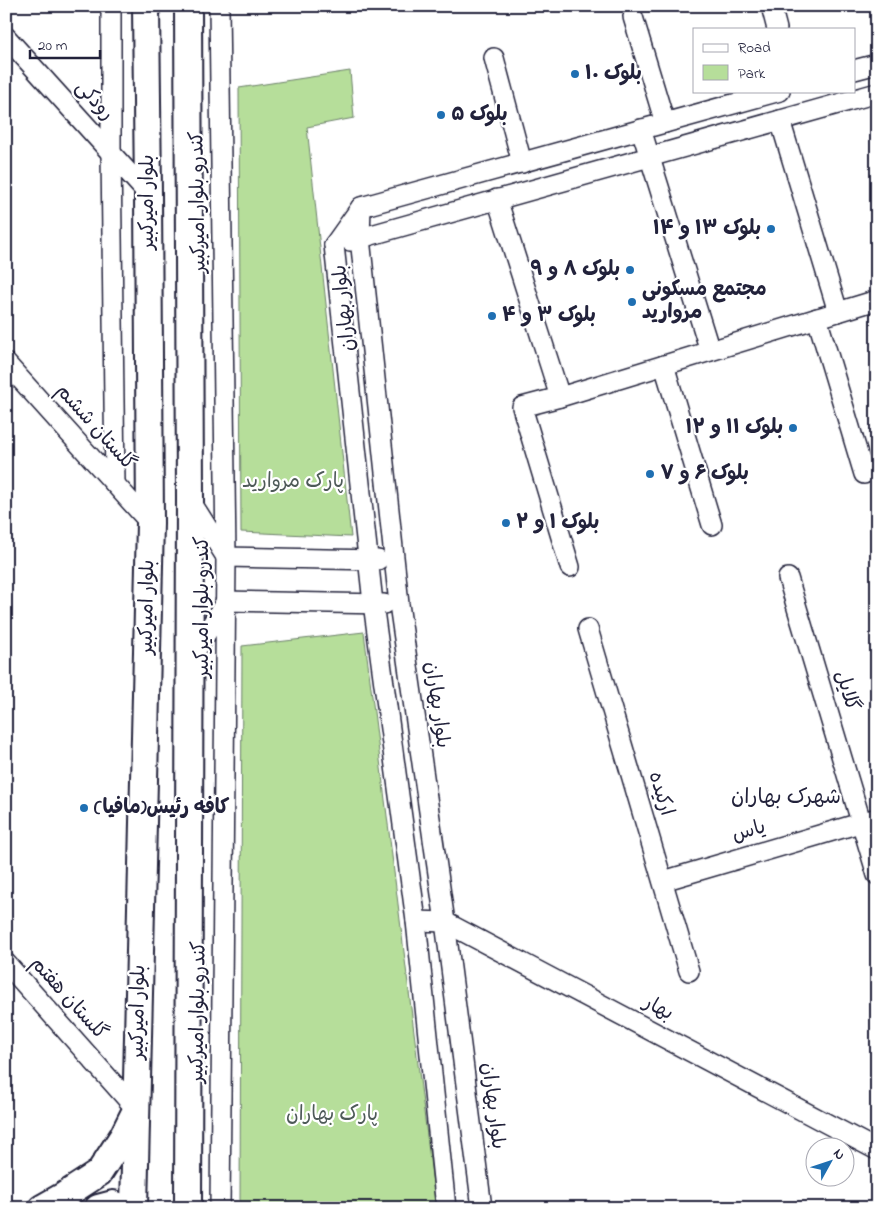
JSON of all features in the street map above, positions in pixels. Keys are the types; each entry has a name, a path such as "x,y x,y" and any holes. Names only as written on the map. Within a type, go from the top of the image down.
{"main road":[{"name":"بلوار امیرکبیر","path":"134,1208 150,523 146,6"},
{"name":"بلوار امیرکبیر","path":"188,6 190,498 188,1208"},
{"path":"42,1208 99,1174 123,1136 136,1109"},
{"path":"98,1208 113,1204 125,1208"}],"street":[{"path":"111,6 115,484"},
{"name":"کندرو بلوار امیرکبیر","path":"219,6 226,557 220,1208"},
{"path":"771,6 777,28"},
{"path":"633,17 665,123"},
{"name":"رودکی","path":"6,37 148,194"},
{"path":"494,58 522,163"},
{"path":"856,69 877,64"},
{"path":"334,245 361,207 776,92"},
{"path":"334,245 877,93"},
{"path":"780,120 838,312"},
{"path":"641,129 710,351"},
{"path":"497,199 560,397"},
{"name":"بلوار بهاران","path":"361,207 360,238 399,604 445,922 482,1208"},
{"name":"بلوار بهاران","path":"334,245 373,603 416,921 446,1208"},
{"path":"570,567 522,407 877,300"},
{"path":"817,318 864,474"},
{"name":"گلستان ششم","path":"6,363 150,523"},
{"path":"664,365 712,525"},
{"path":"190,498 226,557 368,559 394,562"},
{"name":"گلایل","path":"788,578 869,820 877,875"},
{"path":"190,661 226,600 399,604"},
{"name":"ارکیده","path":"588,630 689,970"},
{"name":"یاس","path":"663,881 869,820"},
{"name":"بهار","path":"416,921 445,922 877,1150"},
{"name":"گلستان هفتم","path":"6,963 136,1109"}],"green space":[{"name":"پارک مروارید","path":"350,71 354,118 307,127 351,537 241,532 239,88"},
{"name":"پارک بهاران","path":"364,632 436,1208 240,1208 242,646"}],"place":[{"name":"بلوک ۱۰","path":"575,74"},
{"name":"بلوک ۵","path":"441,115"},
{"name":"بلوک ۱۳ و ۱۴","path":"771,229"},
{"name":"بلوک ۸ و ۹","path":"630,270"},
{"name":"مجتمع مسکونی مروارید","path":"632,302"},
{"name":"بلوک ۳ و ۴","path":"492,316"},
{"name":"بلوک ۱۱ و ۱۲","path":"793,428"},
{"name":"بلوک ۶ و ۷","path":"650,474"},
{"name":"بلوک ۱ و ۲","path":"506,523"},
{"name":"کافه رئیس(مافیا)","path":"84,808"}],"district":[{"name":"شهرک بهاران","path":"786,798"}]}
